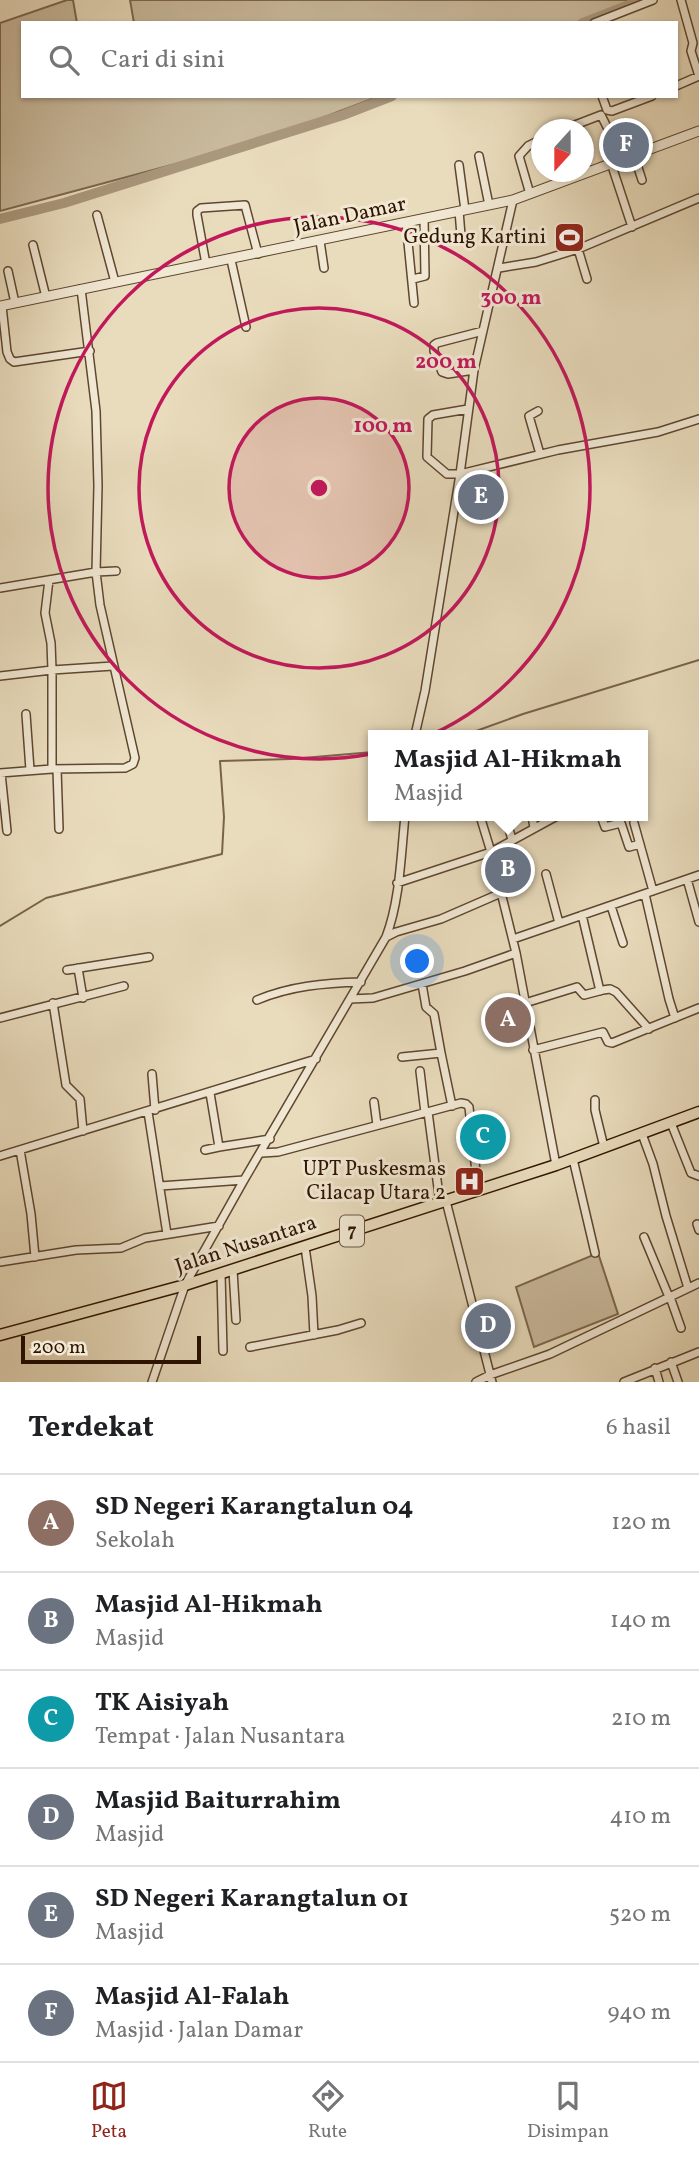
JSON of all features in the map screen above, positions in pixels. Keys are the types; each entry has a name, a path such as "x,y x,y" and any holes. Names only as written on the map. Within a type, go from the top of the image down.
{"highway":[{"name":"Jalan Nusantara","path":"0,1335 185,1285 305,1247 556,1165 699,1112"}],"street":[{"path":"599,21 653,0"},
{"path":"678,85 699,76 681,0"},
{"path":"603,98 609,111"},
{"path":"591,119 646,98"},
{"path":"601,115 612,137 632,227"},
{"name":"Jalan Damar","path":"1,306 513,200 699,131"},
{"path":"530,194 519,156 531,144"},
{"path":"634,155 642,180"},
{"path":"479,156 489,205"},
{"path":"459,165 461,235"},
{"path":"499,268 536,262 578,249 699,198"},
{"path":"416,730 425,691 460,474 474,370 513,200"},
{"path":"206,264 197,215 201,208 246,205 258,254"},
{"path":"97,215 115,282"},
{"path":"413,279 425,276 424,218"},
{"path":"406,222 415,303"},
{"path":"320,241 324,268"},
{"path":"33,245 46,297"},
{"path":"578,249 587,279"},
{"path":"231,260 246,327"},
{"path":"8,271 15,303"},
{"path":"7,831 1,773 125,768 133,764 135,758 100,604 96,572 96,411 81,289"},
{"path":"1,306 7,352 14,362 90,351"},
{"path":"474,370 448,374 442,372 434,345 483,331"},
{"path":"468,410 433,415 428,419 427,457 447,474 460,474 540,454 658,432 699,419"},
{"path":"538,411 529,416 540,454"},
{"path":"0,588 116,571"},
{"path":"50,580 45,613 51,643 59,829"},
{"path":"0,676 113,666"},
{"path":"26,714 30,770"},
{"path":"152,1382 185,1285 386,937 397,883 404,821"},
{"path":"482,821 513,939 556,1165"},
{"path":"533,821 534,828"},
{"path":"397,883 491,852 547,821"},
{"path":"603,821 605,827 621,823 629,847 640,844"},
{"path":"634,822 675,1018"},
{"path":"508,825 512,840"},
{"path":"546,874 559,923"},
{"path":"513,939 698,877"},
{"path":"687,879 699,922"},
{"path":"386,937 440,919 501,893"},
{"path":"611,906 623,943"},
{"path":"582,915 600,991"},
{"path":"350,999 373,999 516,953"},
{"path":"67,970 149,957"},
{"path":"78,968 83,998"},
{"path":"257,1000 285,990 360,982"},
{"path":"422,984 426,1007 434,1014 452,1106"},
{"path":"0,1018 124,986"},
{"path":"525,1003 577,987 584,995 610,989 616,992 649,1029"},
{"path":"53,1003 66,1085 80,1099 83,1131"},
{"path":"533,1051 603,1032 608,1042 612,1043 699,1008"},
{"path":"402,1057 441,1054"},
{"path":"0,1156 316,1059"},
{"path":"420,1071 443,1202 491,1378"},
{"path":"152,1074 151,1111 167,1234"},
{"path":"210,1093 219,1147"},
{"path":"594,1100 604,1147"},
{"path":"374,1102 377,1125"},
{"path":"262,1153 278,1152 461,1103 469,1107 478,1190"},
{"path":"671,1123 691,1173 699,1176"},
{"path":"642,1134 688,1288"},
{"path":"205,1150 270,1139"},
{"path":"20,1150 35,1256"},
{"path":"573,1159 596,1254"},
{"path":"160,1186 244,1180"},
{"path":"0,1262 76,1250 121,1248 137,1240 219,1226"},
{"path":"644,1237 681,1328"},
{"path":"305,1247 314,1335"},
{"path":"233,1269 236,1320"},
{"path":"221,1273 223,1351"},
{"path":"476,1382 550,1354 699,1283"},
{"path":"250,1347 361,1323"},
{"path":"624,1382 699,1352"},
{"path":"671,1362 678,1382"},
{"path":"655,1368 659,1382"}],"shaded area":[{"path":"73,0 77,21 21,21 21,98 375,98 261,141 0,211 0,23"},
{"path":"130,0 636,0 580,21 134,21"},
{"path":"598,1253 618,1314 534,1347 516,1287"}],"waterway":[{"path":"588,21 642,0"},
{"path":"0,219 64,203 343,115 387,98"},
{"path":"479,730 699,660"},
{"path":"0,926 46,898 222,854 224,817 220,761 291,759 368,752"}],"place":[{"name":"Masjid Al-Falah","path":"626,145"},
{"name":"Gedung Kartini","path":"569,237"},
{"name":"SD Negeri Karangtalun 01","path":"481,497"},
{"name":"Masjid Al-Hikmah","path":"508,870"},
{"name":"SD Negeri Karangtalun 04","path":"508,1020"},
{"name":"TK Aisiyah","path":"483,1137"},
{"name":"UPT Puskesmas Cilacap Utara 2","path":"469,1181"},
{"name":"Masjid Baiturrahim","path":"488,1326"}]}
